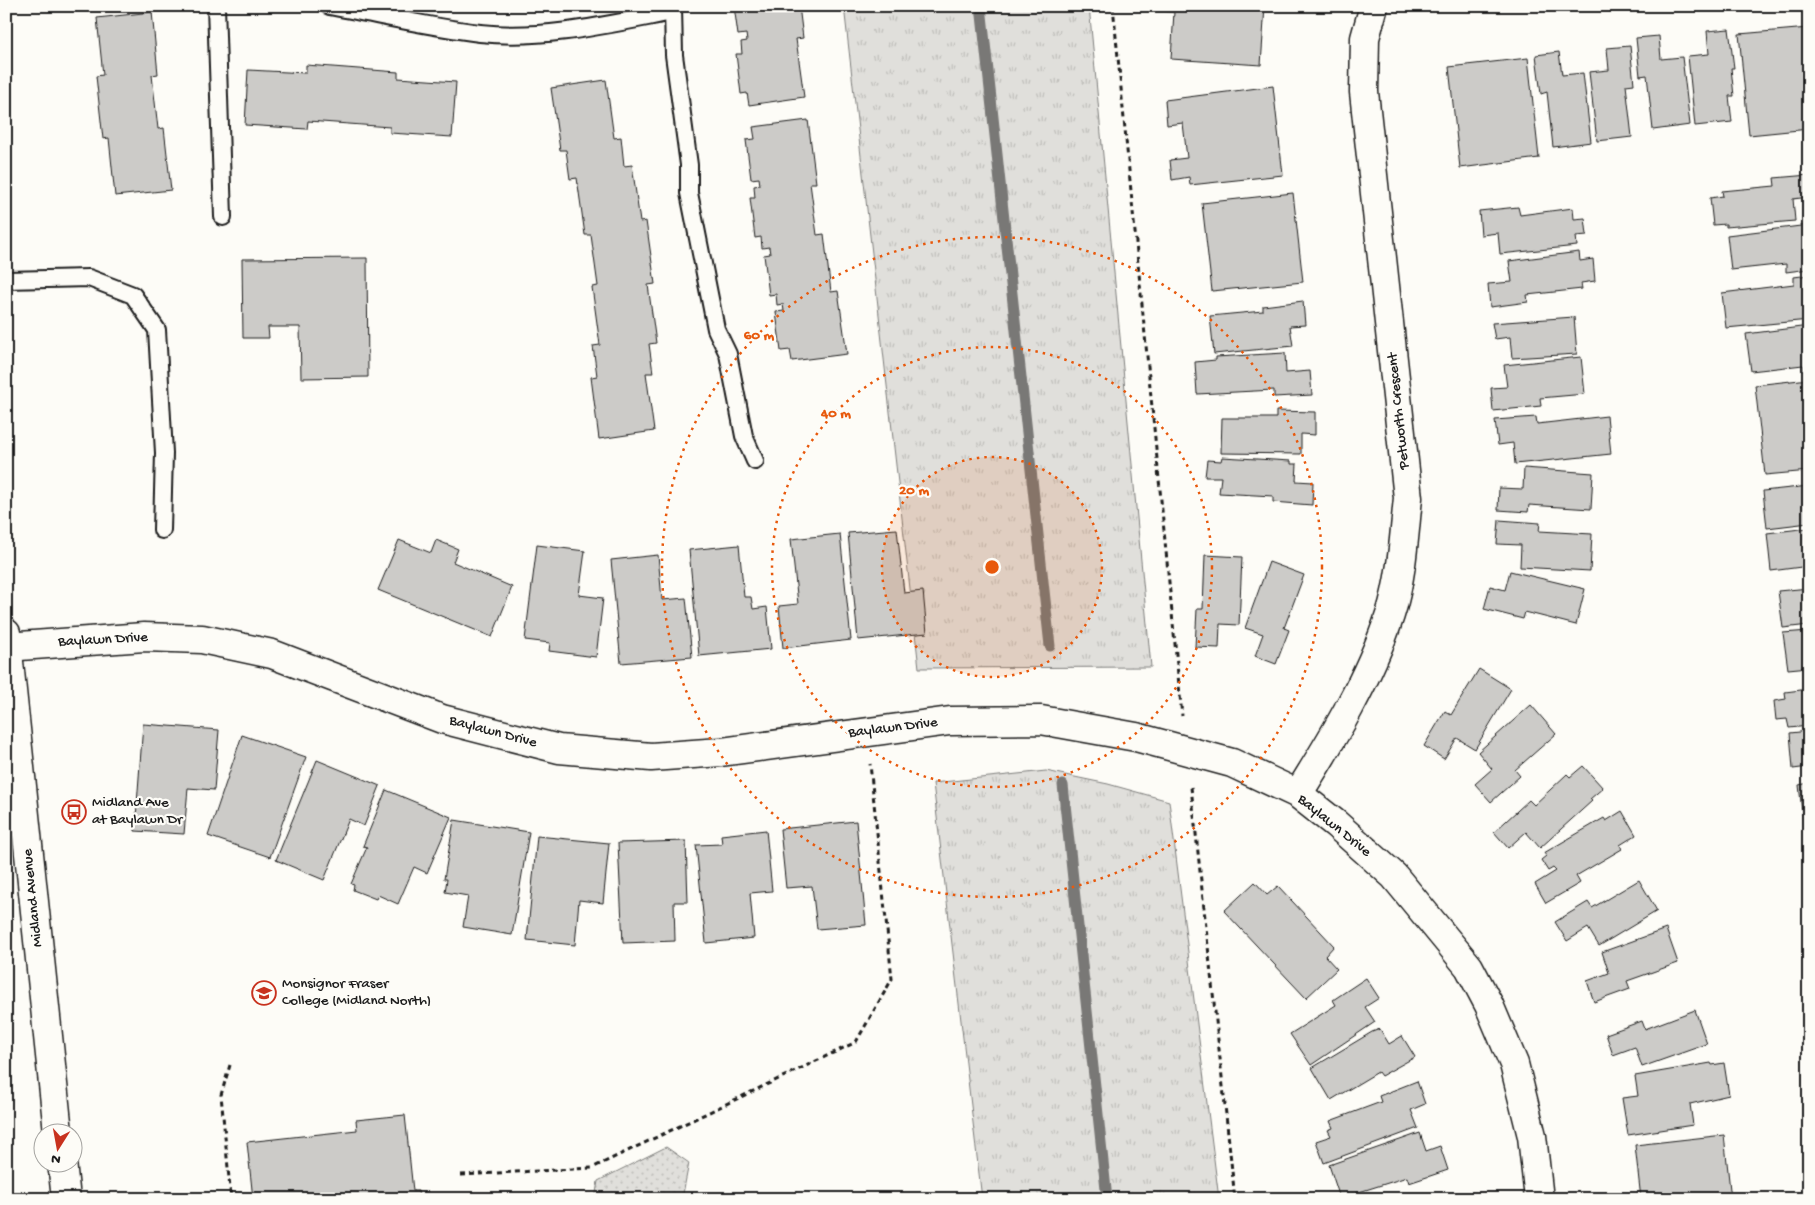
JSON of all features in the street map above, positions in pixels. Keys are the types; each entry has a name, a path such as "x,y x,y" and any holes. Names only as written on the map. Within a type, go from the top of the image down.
{"street":[{"name":"Petworth Crescent","path":"1298,794 1341,722 1372,660 1390,614 1402,554 1408,498 1364,92 1365,38 1374,6"},
{"name":"Baylawn Drive","path":"7,642 144,637 202,639 272,654 442,719 559,749 651,757 721,752 950,721 1041,720 1136,737 1232,763 1298,794 1336,824 1394,876 1469,967 1489,1005 1514,1064 1532,1136 1539,1199"},
{"name":"Midland Avenue","path":"7,642 57,1122"},
{"path":"63,1172 66,1199"}],"lane":[{"path":"216,6 223,217"},
{"path":"329,6 480,33 510,34 570,31 673,9 674,55 690,166 689,193 716,329 728,354 744,436 755,461"},
{"path":"6,280 89,278 133,295 157,330 164,452 162,530"}],"path":[{"path":"1113,6 1186,750 1235,1199"},
{"path":"461,1175 592,1168 856,1042 892,979 866,731"},
{"path":"230,1066 221,1095 232,1199"}],"green space":[{"path":"844,6 1089,6 1151,667 919,668"},
{"path":"1046,771 1108,784 1169,801 1219,1199 982,1199 933,783"},
{"path":"666,1147 689,1163 682,1199 595,1199 598,1181"}],"building":[{"path":"734,6 799,6 803,38 796,39 804,97 749,105 747,93 741,94 736,54 742,54 741,42 747,41 746,34 738,35"},
{"path":"1157,6 1265,6 1261,65 1171,59 1174,12 1157,11"},
{"path":"152,12 158,74 152,75 158,129 164,128 171,190 115,196 109,138 103,139 96,76 103,75 97,18"},
{"path":"1809,28 1809,129 1749,135 1739,34"},
{"path":"1729,29 1734,68 1731,68 1734,96 1729,96 1732,122 1695,126 1688,56 1709,54 1707,31"},
{"path":"1659,36 1661,59 1682,57 1690,125 1653,130 1647,75 1640,76 1636,38"},
{"path":"1630,46 1634,84 1626,85 1632,137 1597,141 1589,72 1609,70 1607,48"},
{"path":"1559,52 1562,75 1583,73 1591,142 1553,147 1547,92 1541,94 1536,55"},
{"path":"1528,58 1539,158 1460,168 1449,67"},
{"path":"306,65 398,72 398,78 456,82 452,137 390,133 390,127 308,121 307,129 245,125 248,70 306,73"},
{"path":"606,80 614,138 621,137 624,166 632,165 640,222 646,221 655,284 648,285 656,343 649,344 653,373 646,373 654,431 599,439 591,377 597,376 593,346 600,345 592,287 598,286 591,235 585,235 577,178 570,179 566,150 560,150 551,88"},
{"path":"1273,86 1283,175 1190,185 1189,177 1172,180 1170,160 1187,158 1183,123 1167,125 1165,100"},
{"path":"808,120 816,183 810,183 817,235 824,234 831,292 838,291 847,354 792,361 790,350 781,351 776,312 784,311 783,304 777,305 776,294 769,295 764,255 770,254 769,247 762,248 761,237 755,238 750,198 755,198 754,186 760,185 759,178 751,179 746,140 755,139 753,127"},
{"path":"1809,175 1809,197 1793,199 1795,221 1726,227 1726,224 1713,225 1710,198 1723,196 1722,191 1775,186 1774,178"},
{"path":"1293,193 1303,282 1212,291 1202,203"},
{"path":"1518,207 1520,215 1573,208 1574,219 1585,218 1587,235 1576,236 1577,246 1500,254 1498,233 1481,235 1479,211"},
{"path":"1809,225 1809,269 1786,272 1786,264 1731,270 1727,235"},
{"path":"1579,252 1580,261 1593,259 1595,281 1581,283 1582,289 1527,295 1528,302 1490,307 1488,284 1512,282 1509,261"},
{"path":"367,258 368,377 301,378 300,327 268,327 269,338 243,338 242,259"},
{"path":"1809,275 1809,320 1726,328 1722,293 1794,284 1794,277"},
{"path":"1303,301 1305,325 1290,326 1293,346 1214,354 1210,316 1263,311 1263,306"},
{"path":"1574,317 1577,354 1512,358 1510,337 1495,339 1492,323"},
{"path":"1809,326 1809,371 1804,372 1803,365 1751,371 1746,334"},
{"path":"1285,353 1286,373 1310,371 1312,395 1274,397 1274,390 1197,394 1195,362 1216,360 1216,357"},
{"path":"1581,357 1585,394 1540,398 1541,406 1493,411 1491,388 1507,387 1504,365"},
{"path":"1809,379 1809,471 1765,475 1755,385"},
{"path":"1276,411 1315,412 1315,435 1301,434 1301,454 1221,453 1222,418 1276,418"},
{"path":"1607,416 1611,454 1515,464 1513,443 1498,445 1495,420 1536,417 1537,424"},
{"path":"1222,457 1291,461 1291,464 1297,464 1296,481 1313,482 1312,505 1273,502 1273,496 1219,493 1221,477 1205,477 1207,460 1221,461"},
{"path":"1524,468 1593,473 1591,509 1529,505 1528,512 1498,510 1499,488 1523,489"},
{"path":"1809,486 1809,523 1767,528 1763,491"},
{"path":"1499,520 1540,523 1539,531 1592,534 1590,571 1520,567 1521,545 1497,544"},
{"path":"1809,528 1809,566 1771,571 1767,533"},
{"path":"897,529 904,593 923,591 927,633 858,640 848,533"},
{"path":"840,534 851,640 783,648 779,606 798,604 791,539"},
{"path":"399,540 431,553 436,540 458,549 453,562 512,587 492,637 378,590"},
{"path":"537,545 585,551 579,595 603,598 596,657 549,651 550,643 525,640"},
{"path":"739,545 744,597 751,597 753,609 767,607 771,649 699,656 689,550"},
{"path":"658,555 662,600 686,598 692,657 621,663 611,560"},
{"path":"1205,555 1242,557 1239,625 1220,624 1219,648 1195,647 1197,609 1203,609"},
{"path":"1269,562 1304,575 1284,628 1289,630 1276,664 1255,656 1263,634 1245,628"},
{"path":"1510,571 1585,589 1576,625 1525,612 1523,619 1484,609 1490,586 1505,590"},
{"path":"1809,588 1809,625 1783,628 1778,591"},
{"path":"1809,631 1809,667 1788,669 1783,633"},
{"path":"1479,669 1511,689 1475,749 1457,738 1444,759 1424,746 1445,711 1451,715"},
{"path":"1809,689 1809,726 1789,728 1787,719 1776,720 1774,701 1786,699 1785,692"},
{"path":"1531,705 1556,734 1515,770 1520,776 1491,802 1475,784 1492,769 1478,752"},
{"path":"143,724 219,730 214,790 188,788 184,834 135,831"},
{"path":"1809,731 1809,767 1793,769 1790,733"},
{"path":"242,735 306,757 270,857 208,836"},
{"path":"317,760 380,786 364,826 349,819 324,880 276,860"},
{"path":"1583,766 1603,788 1590,799 1592,801 1540,848 1526,832 1508,848 1494,832 1529,800 1534,805 1567,774 1570,777"},
{"path":"1809,783 1809,872 1799,785"},
{"path":"386,790 451,817 427,873 414,867 398,904 378,895 376,899 353,890 354,885 351,884 367,847 363,846"},
{"path":"1622,811 1636,835 1620,845 1622,849 1576,876 1580,883 1546,903 1535,884 1556,871 1553,868 1548,871 1541,860 1546,856 1544,853 1604,818 1606,821"},
{"path":"454,820 529,832 512,935 463,927 468,896 445,892 447,879 444,879"},
{"path":"856,821 866,925 817,929 812,886 786,888 780,829"},
{"path":"766,830 772,891 750,893 754,938 706,943 696,845 722,844 721,835"},
{"path":"537,836 609,843 603,903 579,900 575,945 527,940"},
{"path":"686,841 688,902 674,902 675,941 623,943 618,843"},
{"path":"1639,880 1657,911 1599,946 1588,928 1567,941 1555,922 1588,902 1592,908"},
{"path":"1255,882 1267,895 1278,886 1334,946 1325,956 1337,969 1306,998 1224,911"},
{"path":"1666,929 1678,963 1627,981 1630,989 1594,1002 1587,981 1609,973 1602,952"},
{"path":"1366,978 1379,998 1365,1007 1375,1022 1311,1065 1290,1034 1336,1005 1333,1000"},
{"path":"1695,1010 1707,1044 1642,1067 1635,1047 1613,1055 1606,1034 1642,1021 1645,1029"},
{"path":"1380,1029 1389,1044 1402,1036 1415,1057 1381,1076 1378,1072 1331,1100 1312,1068"},
{"path":"1711,1063 1712,1065 1724,1063 1729,1095 1690,1104 1693,1125 1628,1135 1622,1098 1638,1096 1635,1076"},
{"path":"1417,1081 1425,1104 1411,1110 1418,1128 1324,1163 1316,1141 1331,1136 1328,1130 1333,1128 1330,1121 1381,1102 1379,1096"},
{"path":"405,1115 413,1191 418,1191 419,1199 253,1199 247,1142 357,1130 356,1120"},
{"path":"1420,1133 1426,1151 1440,1146 1448,1170 1409,1183 1407,1177 1340,1198 1329,1165"},
{"path":"1724,1135 1731,1199 1641,1199 1635,1145"},
{"path":"1450,1196 1450,1199 1428,1199"}],"waterway":[{"path":"981,6 1050,646"},
{"path":"1063,785 1107,1199"}],"place":[{"name":"Midland Ave at Baylawn Dr","path":"74,812"},
{"name":"Monsignor Fraser College (Midland North)","path":"264,993"}]}
